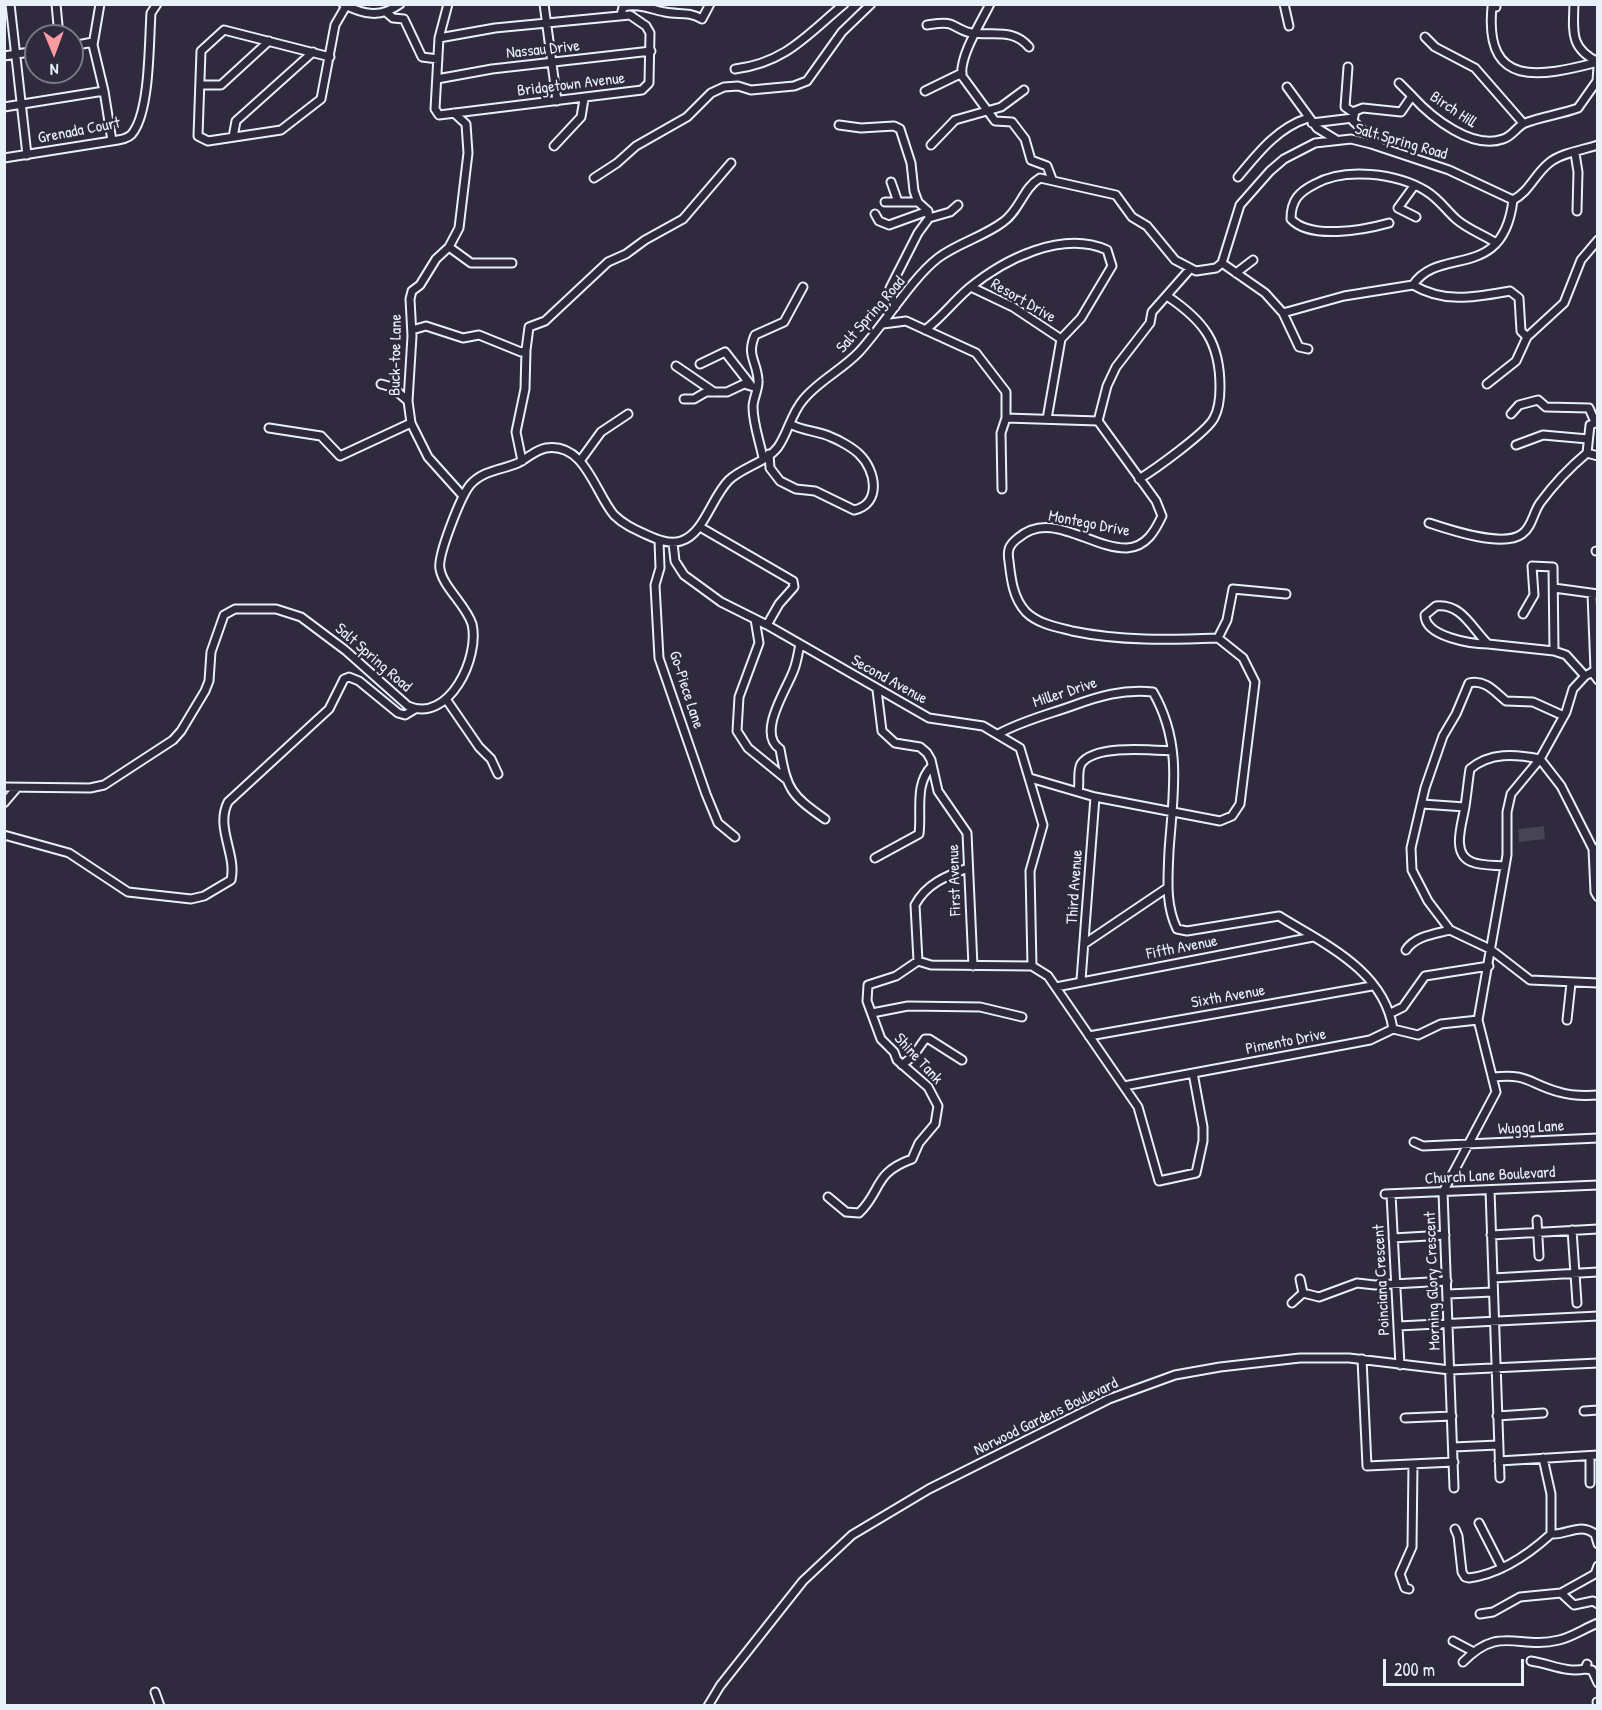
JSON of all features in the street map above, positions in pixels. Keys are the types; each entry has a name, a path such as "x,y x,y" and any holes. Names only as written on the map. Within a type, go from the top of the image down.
{"street":[{"path":"56,4 58,24"},
{"path":"100,4 93,42 112,141"},
{"name":"Grenada Court","path":"4,158 126,139 134,132 139,121 147,82 151,13 157,4"},
{"path":"330,57 224,30 201,51 198,131 201,139 208,141 281,130 317,102 323,94 330,57 336,25 344,5 373,15 386,12 400,4"},
{"path":"437,79 439,38 448,4"},
{"path":"544,4 557,101"},
{"path":"439,38 495,28 621,15 623,7 631,5 667,13 688,12 702,19 710,4"},
{"path":"735,69 763,64 781,56 844,4"},
{"path":"594,178 618,163 636,146 687,117 711,93 724,87 760,89 794,86 807,81 842,32 871,4"},
{"path":"925,91 962,73 974,34 990,4"},
{"path":"1284,4 1289,26"},
{"path":"1574,4 1573,34 1581,51 1598,62"},
{"path":"8,6 27,155"},
{"path":"1496,7 1492,7 1492,43 1498,58 1508,66 1540,74 1598,62"},
{"path":"386,12 393,18 404,19 422,57 438,59"},
{"name":"Bridgetown Avenue","path":"437,79 435,109 439,115 584,99 646,87 651,51 646,26 630,15 621,15"},
{"path":"927,25 947,24 974,34 997,32 1024,41 1029,47"},
{"path":"1425,37 1436,47 1474,68 1523,123"},
{"path":"200,85 221,85 269,41"},
{"path":"84,44 93,42"},
{"name":"Nassau Drive","path":"437,79 492,69 651,51"},
{"path":"233,137 236,121 313,52"},
{"path":"4,56 24,53"},
{"path":"1348,67 1345,107 1382,147"},
{"name":"Birch Hill","path":"1353,115 1363,108 1401,112 1412,96 1434,115 1474,140 1488,142 1503,139 1515,133 1523,123 1578,108 1597,81 1598,67"},
{"path":"962,73 987,112 995,121 1012,122 1025,139 1031,160 1047,166 1052,178 1116,195 1128,213 1147,226 1170,255 1190,269 1206,270 1216,268 1222,263 1265,293 1283,313 1299,347 1308,349"},
{"path":"1399,83 1412,96"},
{"path":"1287,87 1310,120 1335,139"},
{"path":"931,145 956,120 1001,107 1024,90"},
{"path":"4,107 104,91"},
{"path":"554,146 581,117 584,99"},
{"name":"Buck-toe Lane","path":"454,113 466,124 468,153 462,216 455,238 411,294 412,330 408,401 411,423 428,457 463,496"},
{"path":"1238,177 1267,144 1288,125 1353,115"},
{"path":"839,125 861,128 894,126 900,129 911,163 918,202 928,214"},
{"name":"Salt Spring Road","path":"1222,263 1226,256 1235,214 1249,193 1284,159 1315,143 1351,139 1382,147 1449,170 1513,200"},
{"path":"1413,285 1418,278 1435,269 1481,256 1496,243 1507,228 1513,200 1521,196 1548,164 1557,158 1598,145"},
{"path":"1575,153 1578,172 1577,211"},
{"path":"522,460 516,432 525,389 529,327 545,321 608,262 626,254 645,240 683,219 730,163"},
{"path":"1389,223 1362,231 1303,228 1291,219 1291,210 1301,191 1323,179 1345,173 1384,176 1414,186 1442,201 1456,219 1496,243"},
{"name":"Salt Spring Road","path":"700,527 714,498 723,487 742,470 778,447 802,401 848,363 884,324 936,259 1004,222 1016,212 1029,187 1035,181 1040,178 1052,178"},
{"path":"891,182 898,202"},
{"path":"1414,186 1398,208 1416,217"},
{"path":"885,202 918,202"},
{"path":"874,214 879,221 889,225 928,214 950,212 958,205"},
{"path":"896,307 890,288 928,214"},
{"path":"1487,384 1516,361 1527,337 1564,303 1581,260 1598,240"},
{"path":"925,330 971,287 1012,262 1047,247 1091,243 1107,250 1112,266 1101,288 1081,318 1061,339 1047,419"},
{"path":"449,247 471,263 513,263"},
{"path":"1236,273 1253,260"},
{"path":"1167,296 1185,308 1205,329 1218,355 1220,398 1214,419 1139,479 1098,421 1107,386 1116,367 1150,323 1152,312 1190,269"},
{"path":"1283,313 1344,296 1413,285 1422,290 1458,299 1510,291 1520,298 1521,331 1527,337"},
{"path":"684,399 694,399 706,392 727,392 754,386 759,381 752,362 751,346 755,335 784,322 803,287"},
{"name":"Resort Drive","path":"971,287 1013,307 1061,339"},
{"path":"884,324 906,321 976,353 1006,392 1006,418 1001,433 1002,489"},
{"path":"412,330 426,326 463,338 479,334 521,352 526,350"},
{"path":"700,364 725,352 754,386 753,405 766,456 770,468 780,482 796,489 815,490 854,510 870,501 875,493 873,481 859,453 831,436 790,424"},
{"path":"676,366 714,392"},
{"path":"381,384 392,387 408,401"},
{"path":"1511,414 1519,405 1538,400 1546,406 1589,408 1596,422 1590,425 1587,453"},
{"path":"580,461 601,432 628,414"},
{"path":"1006,418 1098,421"},
{"path":"270,428 321,436 340,456 411,423"},
{"path":"1516,445 1543,435 1588,439"},
{"path":"498,774 491,759 479,747 446,699 456,688 465,669 473,635 471,622 440,570 440,558 463,496 480,477 547,448 560,449 580,461 623,524 659,540 673,543 693,535 700,527 793,581 794,587 779,604 767,625"},
{"path":"1429,523 1474,534 1482,539 1515,538 1526,531 1539,504 1571,464 1587,453 1598,456"},
{"name":"Montego Drive","path":"1139,479 1156,501 1162,516 1153,533 1138,546 1126,548 1043,527 1025,532 1011,543 1007,552 1013,589 1025,611 1039,622 1068,630 1123,638 1218,638"},
{"name":"Go-Piece Lane","path":"659,540 660,568 655,585 659,658 718,823 735,837"},
{"name":"Second Avenue","path":"673,543 675,561 694,585 930,718 974,723 1020,748 1043,825 1030,871 1032,966"},
{"path":"1523,614 1534,595 1532,566 1553,567 1554,651"},
{"path":"1443,1192 1466,1144 1496,1092 1478,1020 1505,866 1510,794 1539,759 1564,716 1573,689 1592,672 1595,594 1554,588"},
{"path":"1030,778 1095,797 1172,813 1220,820 1232,816 1240,804 1255,682 1242,658 1218,638 1227,620 1233,589 1286,594"},
{"path":"1488,644 1466,617 1450,606 1436,606 1425,615 1427,622 1440,633 1462,641 1488,644 1554,651 1566,655 1592,672 1598,680"},
{"name":"Salt Spring Road","path":"4,787 16,789 90,788 104,785 173,740 205,691 209,681 211,652 224,615 236,609 276,609 301,617 345,650 395,696 416,709 437,705 446,699"},
{"path":"755,619 759,643 739,697 737,731 748,748 786,779"},
{"path":"800,644 794,670 782,696 770,732 772,744 780,749 786,779 798,800 825,819"},
{"path":"4,835 69,853 128,892 197,898 231,880 232,866 223,817 228,802 329,709 344,679 349,677 359,681 398,713 405,715 416,709"},
{"path":"1564,716 1533,702 1506,701 1479,681 1469,683 1456,714 1443,736 1422,804 1411,848 1412,870 1428,901 1449,930 1490,949 1530,980 1598,983"},
{"name":"First Avenue","path":"877,690 882,731 895,743 923,749 931,760 938,791 967,833 973,966"},
{"name":"Miller Drive","path":"998,734 1018,723 1088,698 1108,693 1153,692 1165,714 1171,732 1172,751"},
{"path":"1078,792 1080,766 1087,759 1129,747 1172,751 1172,813 1167,888 1177,929 1187,931 1279,916 1357,965 1390,1013 1393,1029 1418,1035 1441,1024 1478,1020"},
{"path":"1505,866 1472,862 1465,857 1461,847 1459,827 1465,807 1470,769 1481,759 1520,755 1539,759 1561,786 1595,849 1595,892 1598,897"},
{"path":"875,858 919,834 919,802 922,781 932,766"},
{"path":"4,803 16,789"},
{"name":"Third Avenue","path":"1081,980 1095,797"},
{"path":"1422,804 1465,807"},
{"path":"968,868 940,878 919,897 915,905 918,961 931,965 1032,966 1048,976 1138,1107 1158,1181 1196,1173 1203,1141 1203,1127 1193,1073"},
{"path":"1084,944 1167,888"},
{"path":"1406,950 1412,942 1422,937 1449,930"},
{"name":"Fifth Avenue","path":"1056,987 1081,980 1313,937"},
{"name":"Shine Tank","path":"828,1197 846,1212 859,1213 883,1177 895,1167 912,1159 934,1124 938,1106 934,1095 881,1040 867,1001 868,985 896,976 918,961"},
{"path":"1390,1013 1403,1008 1425,976 1489,966"},
{"path":"1567,1020 1571,983"},
{"name":"Sixth Avenue","path":"1089,1036 1372,986"},
{"path":"872,1013 908,1006 980,1007 1022,1017"},
{"name":"Pimento Drive","path":"1124,1086 1370,1040 1393,1029"},
{"path":"903,1065 914,1056 925,1039 929,1039 962,1060"},
{"path":"1494,1077 1519,1075 1572,1096 1598,1095"},
{"name":"Wugga Lane","path":"1414,1142 1423,1146 1598,1138"},
{"name":"Church Lane Boulevard","path":"1388,1194 1598,1185"},
{"path":"1490,1190 1500,1478"},
{"name":"Morning Glory Crescent","path":"1443,1192 1455,1488"},
{"name":"Poinciana Crescent","path":"1388,1194 1393,1238 1400,1365"},
{"path":"1537,1220 1539,1256"},
{"path":"1491,1235 1598,1229"},
{"path":"1572,1230 1577,1303"},
{"path":"1393,1238 1445,1235"},
{"path":"1493,1278 1598,1272"},
{"path":"1300,1279 1303,1293"},
{"path":"1303,1293 1319,1297 1357,1283 1375,1285 1447,1281"},
{"path":"1448,1294 1493,1292"},
{"path":"1292,1303 1303,1293"},
{"path":"1398,1326 1598,1316"},
{"name":"Norwood Gardens Boulevard","path":"708,1706 720,1686 803,1581 852,1535 929,1489 1109,1398 1175,1375 1220,1367 1300,1358 1362,1359 1450,1370 1598,1363"},
{"path":"1362,1359 1367,1466 1454,1462"},
{"path":"1584,1411 1598,1410"},
{"path":"1497,1416 1543,1413"},
{"path":"1405,1419 1452,1416"},
{"path":"1453,1447 1498,1446"},
{"path":"1499,1461 1594,1456 1590,1482"},
{"path":"1543,1458 1551,1494 1551,1534"},
{"path":"1409,1589 1405,1588 1400,1574 1412,1548 1413,1464"},
{"path":"1479,1523 1502,1568"},
{"path":"1455,1529 1465,1577 1476,1577 1502,1568 1536,1547 1551,1534 1580,1528 1589,1529 1596,1534 1598,1544"},
{"path":"1480,1614 1493,1612 1520,1597 1561,1593 1595,1574 1598,1566"},
{"path":"1561,1593 1574,1605 1593,1601 1598,1604"},
{"path":"1463,1662 1472,1651 1493,1641 1562,1640 1598,1623"},
{"path":"1453,1644 1472,1651"},
{"path":"1531,1661 1560,1670 1586,1667 1592,1670 1598,1683"},
{"path":"155,1692 160,1706"}],"shaded area":[{"path":"1544,826 1545,839 1519,842 1518,829"}]}
